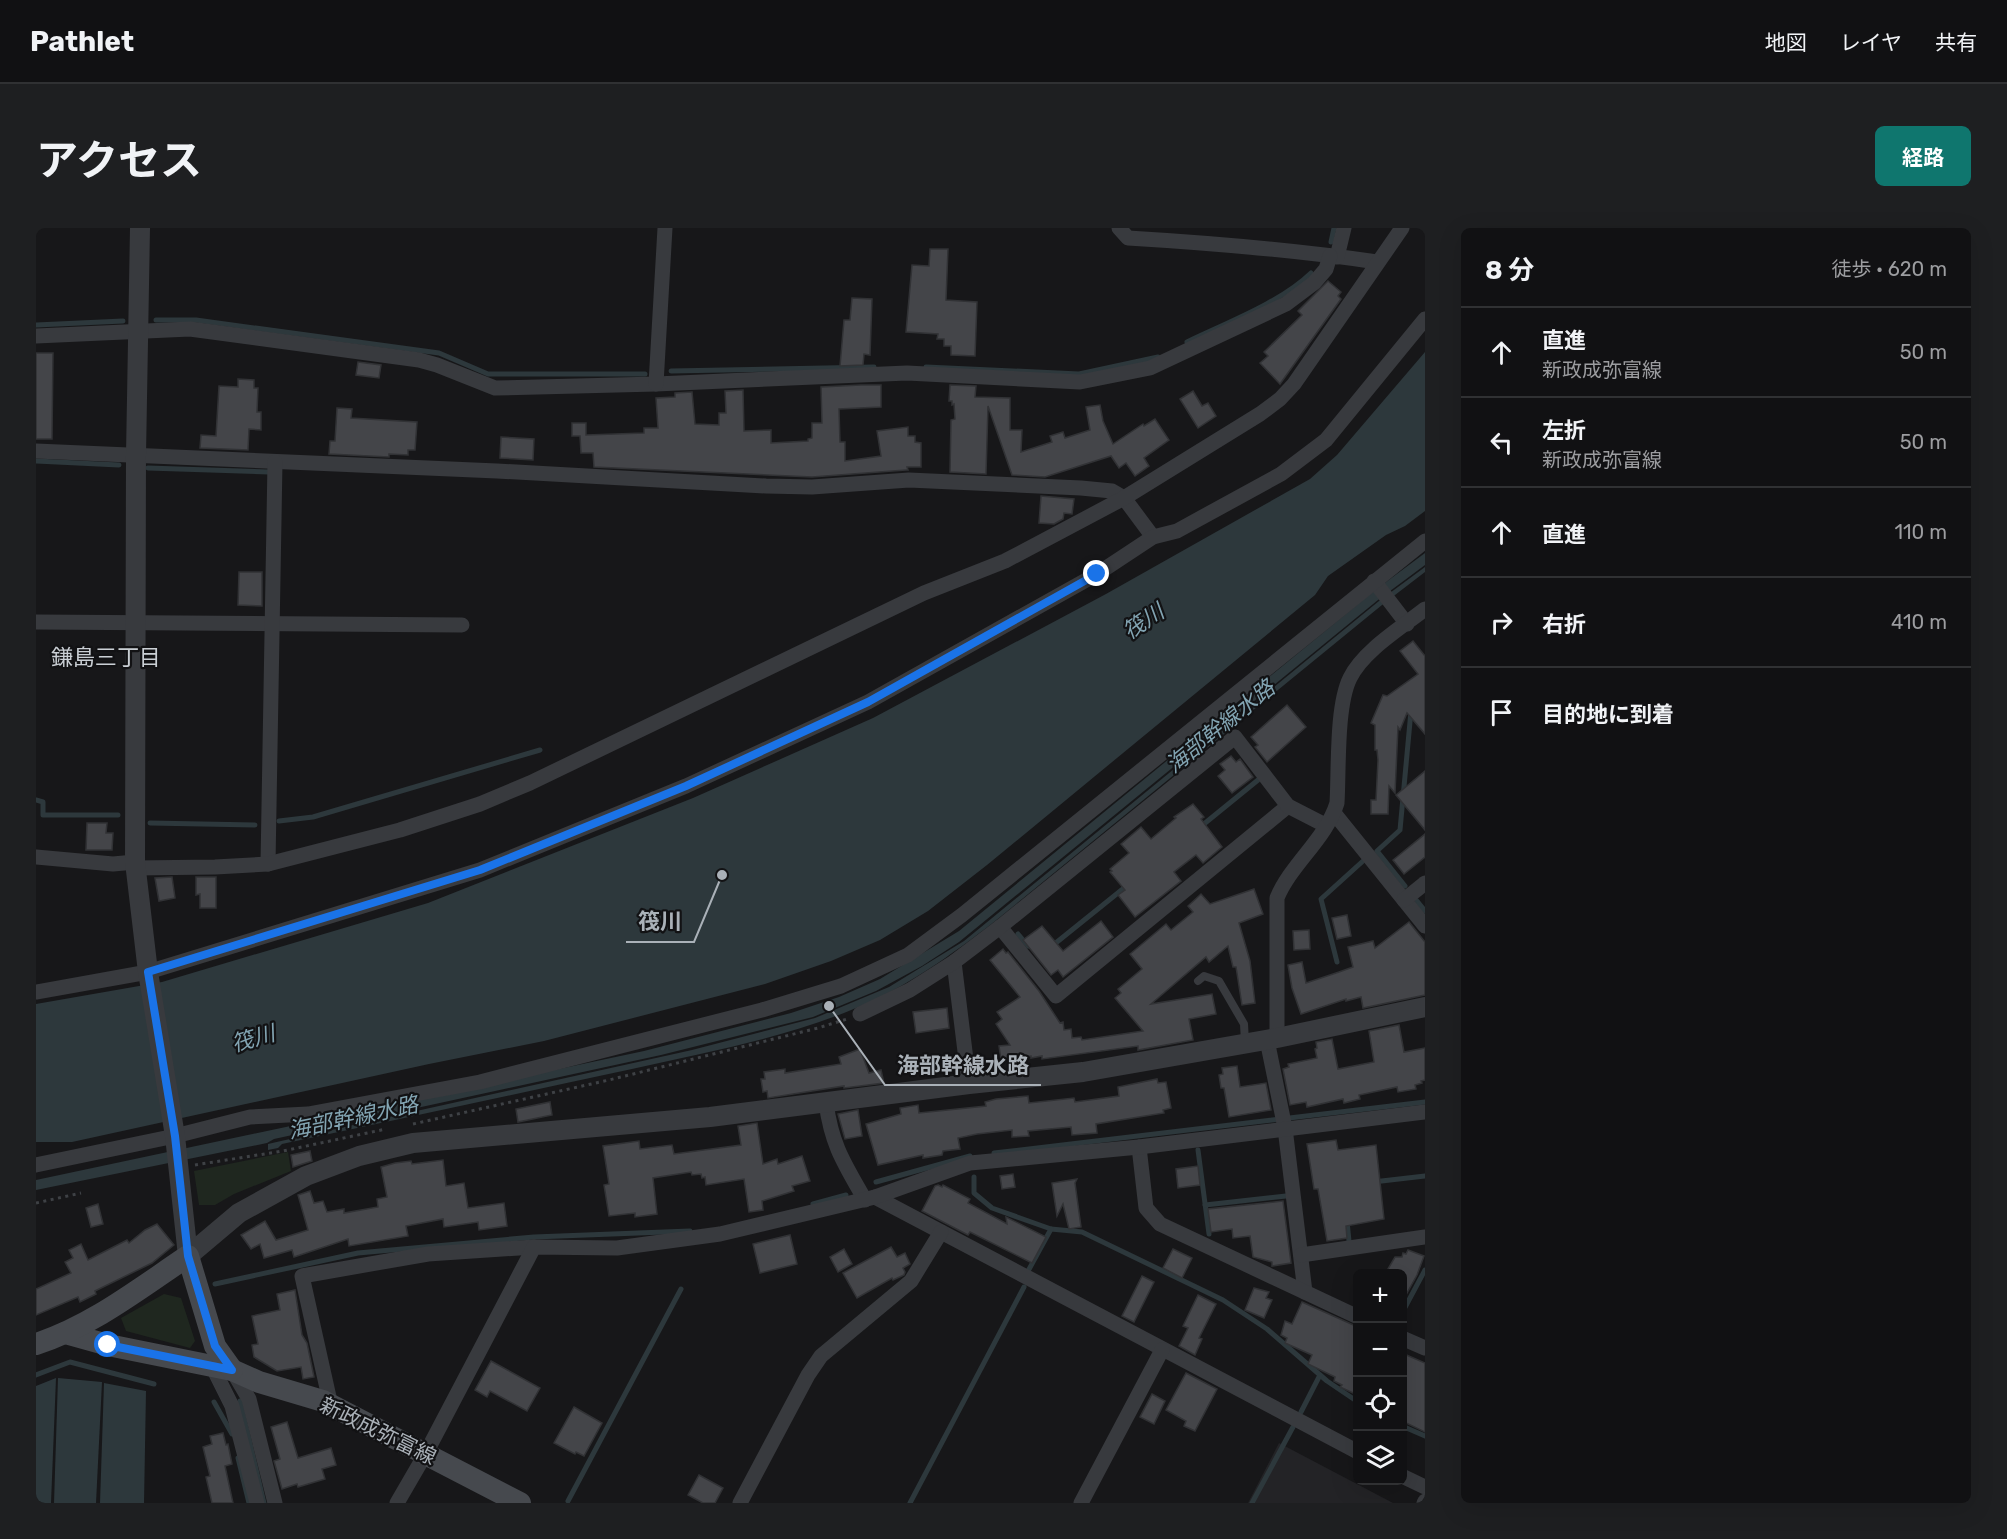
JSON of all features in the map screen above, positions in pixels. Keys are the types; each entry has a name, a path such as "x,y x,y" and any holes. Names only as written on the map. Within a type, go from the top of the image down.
{"main road":[{"path":"36,1344 65,1334 110,1308 188,1256 222,1368"},
{"name":"新政成弥富線","path":"65,1334 222,1368 331,1406 520,1503"}],"street":[{"path":"140,228 140,332 136,455 135,865 148,972 176,1140 188,1256"},
{"path":"656,384 665,228"},
{"path":"1119,228 1128,238 1196,235 1377,262"},
{"path":"36,336 190,329 419,360 437,364 495,388 656,384 908,373 1080,382 1150,368 1286,303 1314,283 1326,269 1334,256 1344,228"},
{"path":"36,857 135,865 215,867 268,864 400,830 480,804 530,783 924,593 1005,561 1124,498 1260,414 1280,399 1294,384 1402,228"},
{"path":"36,992 148,972 480,870 686,786 868,702 1097,574 1153,537 1177,531 1281,474 1326,440 1425,319"},
{"path":"36,451 497,471 766,486 812,487 920,480 1081,488 1112,491 1124,498 1153,537"},
{"path":"268,864 275,462"},
{"path":"36,1166 176,1140 250,1117 308,1114 480,1082 762,1010 841,986 909,955 962,915 1376,583 1425,541"},
{"path":"1376,583 1407,624"},
{"path":"1305,1292 1272,1039 1277,898 1282,886 1310,850 1337,803 1342,703 1350,678 1368,654 1425,609"},
{"path":"36,622 462,625"},
{"path":"861,1014 910,990 954,962 1235,736 1288,806 1329,819 1425,926"},
{"path":"1000,927 1056,996 1288,806"},
{"path":"1404,900 1425,883"},
{"path":"954,962 969,1084"},
{"path":"188,1256 239,1213 306,1176 359,1156 413,1143 710,1117 1083,1072 1272,1039 1425,1006"},
{"path":"826,1103 829,1129 837,1152 870,1198 942,1233 1353,1449"},
{"path":"331,1406 302,1276 428,1254 534,1247 617,1248 720,1234 870,1198 970,1163 1139,1147 1284,1122 1425,1112"},
{"path":"1139,1147 1146,1208 1160,1224 1353,1315"},
{"path":"740,1503 808,1375 821,1356 911,1281 942,1233"},
{"path":"1301,1255 1425,1237"},
{"path":"397,1503 426,1453 534,1247"},
{"path":"1407,1340 1425,1348"},
{"path":"1081,1503 1162,1350"},
{"path":"222,1368 257,1503"},
{"path":"222,1368 249,1399 275,1503"},
{"path":"1407,1478 1425,1487"}],"lane":[{"path":"1198,981 1204,976 1219,981 1244,1024 1245,1044"}],"path":[{"path":"407,1125 609,1080 818,1028 861,1014"},
{"path":"178,1167 284,1151 396,1127"},
{"path":"36,1203 81,1193"}],"shaded area":[{"path":"288,1152 291,1171 234,1194 215,1205 199,1205 194,1171"},
{"path":"164,1294 181,1298 195,1341 190,1348 126,1331 121,1318"},
{"path":"1279,1443 1353,1482 1353,1485 1359,1485 1393,1503 1248,1503"}],"water":[{"path":"1425,352 1425,511 1328,576 1315,595 987,865 928,911 880,940 831,961 765,984 544,1041 72,1142 36,1142 36,1004 162,982 428,903 693,798 873,718 1106,594 1310,479 1337,455"},
{"path":"1425,553 1425,565 1378,600 959,942 922,966 876,991 813,1017 661,1055 274,1139 267,1143 36,1190 36,1180 644,1051 791,1013 839,997 880,979 959,931 1374,591"},
{"path":"1425,567 1425,572 994,922 928,970 875,1000 802,1028 746,1043 282,1144 278,1148 268,1150 268,1144 692,1050 815,1018 889,987 964,941 1379,601"},
{"path":"56,1378 51,1503 36,1503 36,1386"},
{"path":"58,1378 102,1382 96,1503 54,1503"},
{"path":"104,1383 146,1391 144,1503 100,1503"}],"building":[{"path":"930,249 948,249 946,300 977,302 975,356 951,355 951,346 944,346 944,339 937,339 938,334 906,332 912,265 929,266"},
{"path":"1328,281 1341,292 1338,296 1341,299 1280,384 1260,363 1268,356 1264,352 1302,315 1298,311"},
{"path":"852,298 872,299 870,355 864,354 863,365 840,366 844,320 850,320"},
{"path":"36,353 53,353 52,439 36,439"},
{"path":"358,362 381,365 379,378 356,375"},
{"path":"238,379 254,380 254,388 258,388 257,412 261,412 261,430 249,429 248,450 200,448 201,435 216,436 219,386 238,387"},
{"path":"881,385 881,407 839,409 840,442 845,442 845,461 881,456 877,431 908,427 908,436 915,436 915,442 921,443 921,467 812,477 594,467 593,453 581,453 580,436 572,436 572,423 586,423 586,435 644,433 644,428 658,428 656,398 675,397 675,393 692,392 695,424 719,425 719,413 726,413 725,391 743,390 744,431 771,430 771,443 808,441 812,438 812,423 822,423 821,387"},
{"path":"950,385 976,386 975,397 1010,398 1010,430 1022,430 1021,452 1052,442 1050,436 1063,432 1065,438 1090,430 1086,407 1100,405 1103,421 1113,444 1143,424 1144,426 1155,419 1169,440 1144,458 1149,466 1135,476 1126,463 1119,468 1111,456 1045,477 1012,475 988,406 986,474 950,472 951,420 955,419 954,404 952,405 952,401 949,401"},
{"path":"1193,391 1202,406 1208,403 1216,416 1198,428 1180,399"},
{"path":"337,408 352,409 351,418 417,422 415,450 408,450 408,455 389,454 389,457 329,454 330,441 335,441"},
{"path":"501,437 534,439 533,460 500,458"},
{"path":"1041,496 1074,499 1072,514 1064,513 1063,519 1054,524 1039,523"},
{"path":"239,572 262,572 262,606 238,605"},
{"path":"1413,641 1425,656 1425,734 1407,713 1400,730 1398,727 1395,793 1389,786 1388,814 1371,814 1371,800 1376,800 1378,760 1377,750 1375,750 1375,725 1371,723 1383,695 1387,696 1418,674 1400,651"},
{"path":"1287,705 1306,727 1267,762 1255,747 1258,745 1251,737"},
{"path":"1231,756 1236,762 1240,759 1253,777 1232,793 1218,776 1225,770 1220,764"},
{"path":"1425,771 1425,830 1396,795"},
{"path":"1193,804 1204,817 1201,819 1222,847 1203,863 1196,855 1174,872 1181,881 1135,917 1118,895 1125,890 1110,872 1112,871 1110,869 1129,853 1121,844 1141,827 1151,839 1176,818 1174,817"},
{"path":"87,823 107,823 106,833 113,833 112,850 86,850"},
{"path":"1425,834 1425,857 1404,874 1393,860"},
{"path":"172,877 175,898 159,901 155,878"},
{"path":"196,877 216,877 216,908 200,908 200,894 196,895"},
{"path":"1254,889 1263,914 1239,923 1250,961 1255,1003 1242,1005 1236,967 1233,967 1228,946 1209,962 1206,957 1151,1004 1212,994 1216,1014 1189,1019 1193,1040 1138,1050 1138,1046 1042,1059 1042,1056 1031,1058 1031,1056 1001,1060 999,1046 1010,1045 996,1024 1002,1019 997,1012 1020,997 990,960 1003,949 1006,953 1008,952 1039,991 1060,1023 1063,1022 1064,1030 1071,1029 1072,1038 1081,1037 1082,1040 1143,1031 1115,998 1121,993 1118,989 1142,969 1130,954 1166,924 1171,930 1193,912 1188,906 1201,894 1210,904"},
{"path":"1347,915 1351,936 1337,939 1332,918"},
{"path":"1101,921 1113,937 1063,977 1058,970 1051,975 1023,940 1042,926 1063,951"},
{"path":"1409,922 1425,942 1425,995 1363,1008 1361,997 1346,1001 1346,999 1301,1014 1292,988 1288,965 1302,962 1306,983 1339,972 1353,967 1348,947 1373,941 1375,948"},
{"path":"1309,930 1310,949 1294,950 1293,931"},
{"path":"947,1008 949,1028 916,1033 913,1012"},
{"path":"1399,1025 1404,1052 1425,1048 1425,1080 1415,1085 1416,1089 1398,1092 1397,1087 1359,1095 1360,1099 1344,1103 1343,1099 1307,1107 1306,1102 1290,1105 1283,1069 1289,1067 1288,1064 1317,1058 1316,1042 1332,1039 1338,1069 1374,1062 1369,1031"},
{"path":"860,1049 869,1073 881,1070 884,1083 844,1088 844,1086 768,1098 767,1091 763,1092 761,1079 765,1079 764,1072 785,1069 785,1073 841,1064 839,1057"},
{"path":"1237,1066 1240,1087 1266,1083 1271,1110 1229,1117 1224,1088 1221,1088 1219,1075 1223,1074 1222,1068"},
{"path":"1157,1079 1158,1083 1166,1082 1171,1108 1163,1110 1164,1113 1096,1124 1097,1133 1072,1135 1071,1127 1028,1131 1029,1136 1012,1137 1012,1130 977,1134 958,1138 960,1149 943,1151 942,1155 923,1158 923,1155 878,1165 866,1124 901,1114 900,1108 918,1105 919,1113 986,1106 985,1102 996,1099 1028,1096 1029,1103 1074,1098 1075,1102 1119,1096 1118,1087"},
{"path":"550,1102 552,1115 518,1122 516,1109"},
{"path":"858,1110 862,1136 845,1139 838,1114"},
{"path":"757,1123 763,1164 777,1159 778,1164 802,1156 810,1181 792,1186 794,1191 762,1201 763,1210 749,1212 744,1179 706,1185 705,1177 702,1178 701,1174 692,1175 691,1172 653,1178 657,1214 635,1217 635,1213 609,1216 604,1185 609,1184 603,1146 639,1141 640,1149 672,1145 674,1154 741,1145 738,1126"},
{"path":"1336,1140 1338,1150 1376,1145 1384,1219 1346,1226 1347,1238 1327,1241 1318,1189 1314,1189 1307,1144"},
{"path":"310,1151 312,1161 293,1167 291,1155"},
{"path":"443,1160 446,1186 464,1183 468,1208 504,1203 507,1226 479,1230 478,1222 444,1227 443,1219 406,1226 408,1236 349,1246 348,1239 294,1257 292,1250 264,1258 260,1244 251,1249 241,1235 265,1221 276,1240 308,1230 298,1195 310,1191 314,1203 323,1201 327,1212 344,1209 344,1213 378,1207 377,1199 387,1197 381,1167 411,1161 412,1164"},
{"path":"1198,1166 1200,1185 1178,1188 1176,1169"},
{"path":"1013,1174 1015,1187 1002,1189 1000,1176"},
{"path":"1077,1179 1075,1183 1081,1227 1069,1229 1063,1204 1057,1216 1052,1183"},
{"path":"943,1185 970,1199 968,1203 1007,1224 1006,1217 1046,1237 1032,1263 970,1232 968,1235 922,1211 935,1186 942,1187"},
{"path":"1283,1201 1291,1263 1272,1266 1272,1262 1253,1257 1250,1236 1233,1238 1232,1229 1211,1232 1208,1209"},
{"path":"98,1204 103,1224 91,1227 86,1208"},
{"path":"157,1224 174,1245 152,1263 95,1291 96,1294 80,1302 78,1297 36,1315 36,1289 71,1273 65,1262 73,1258 69,1250 81,1244 88,1260 127,1240 129,1243"},
{"path":"790,1235 797,1264 760,1273 753,1244"},
{"path":"891,1247 897,1257 905,1253 910,1264 903,1268 904,1275 893,1280 892,1278 857,1298 843,1273"},
{"path":"844,1249 852,1264 838,1272 830,1257"},
{"path":"1173,1249 1192,1258 1182,1278 1163,1268"},
{"path":"1408,1250 1424,1256 1407,1293 1407,1269 1388,1269 1395,1257 1402,1257 1403,1253 1406,1254"},
{"path":"1142,1276 1154,1282 1134,1322 1122,1316"},
{"path":"1254,1288 1269,1292 1266,1298 1272,1300 1264,1318 1245,1310"},
{"path":"295,1290 302,1335 307,1343 314,1377 303,1379 301,1367 277,1371 254,1357 252,1345 258,1344 252,1316 280,1310 277,1294"},
{"path":"1198,1295 1216,1304 1199,1338 1202,1339 1195,1355 1179,1346 1188,1328 1183,1326"},
{"path":"1302,1302 1353,1325 1353,1393 1340,1387 1342,1385 1334,1381 1335,1377 1308,1364 1312,1355 1285,1343 1287,1338 1281,1335 1285,1321 1292,1324"},
{"path":"1407,1355 1425,1363 1425,1432 1407,1423"},
{"path":"491,1361 540,1388 527,1411 490,1391 487,1397 475,1390"},
{"path":"1186,1373 1217,1389 1195,1431 1184,1426 1186,1421 1166,1410"},
{"path":"1152,1394 1165,1401 1154,1424 1140,1417"},
{"path":"574,1407 602,1423 584,1456 554,1443"},
{"path":"287,1422 298,1458 331,1448 336,1465 322,1469 325,1479 282,1489 274,1461 280,1459 271,1427"},
{"path":"223,1433 232,1464 225,1466 233,1503 212,1503 206,1477 210,1476 203,1447 212,1444 210,1436"},
{"path":"699,1475 723,1488 715,1503 703,1503 688,1495"}],"waterway":[{"path":"1331,242 1334,228"},
{"path":"1187,342 1268,303 1311,273"},
{"path":"156,320 196,320 439,353 488,374 645,374"},
{"path":"36,325 123,321"},
{"path":"926,367 1079,374 1158,357"},
{"path":"671,371 874,367"},
{"path":"36,461 119,465"},
{"path":"148,468 269,472"},
{"path":"1405,886 1377,851 1400,830 1411,711"},
{"path":"279,821 313,817 540,750"},
{"path":"1199,828 1258,780"},
{"path":"36,800 43,802 43,815 118,815"},
{"path":"150,823 255,825"},
{"path":"1337,962 1321,899 1363,861"},
{"path":"1052,946 1129,884"},
{"path":"1417,901 1425,911"},
{"path":"1018,934 1028,946"},
{"path":"994,1153 1425,1102"},
{"path":"1198,1150 1209,1234"},
{"path":"876,1182 970,1156"},
{"path":"1373,1182 1425,1176"},
{"path":"974,1177 974,1193 992,1208 1051,1229 1082,1232 1223,1300 1267,1329 1327,1381 1353,1399"},
{"path":"813,1204 846,1195"},
{"path":"1205,1205 1286,1196"},
{"path":"1347,1221 1349,1241"},
{"path":"1027,1273 1051,1229"},
{"path":"215,1284 358,1253 534,1237 690,1231"},
{"path":"1407,1304 1425,1270"},
{"path":"910,1503 1024,1287"},
{"path":"568,1501 681,1289"},
{"path":"36,1375 70,1362 154,1384"},
{"path":"1301,1412 1320,1375"},
{"path":"240,1401 264,1503"},
{"path":"214,1402 232,1434"},
{"path":"1252,1503 1293,1427"},
{"path":"1407,1428 1425,1436"},
{"path":"238,1458 249,1503"}],"place":[{"name":"筏川","path":"722,875"},
{"name":"海部幹線水路","path":"829,1006"}],"district":[{"name":"鎌島三丁目","path":"106,657"}],"route":[{"path":"108,1345 232,1370 215,1346 188,1256 175,1136 148,972 480,870 686,786 868,702 1097,574"}]}
